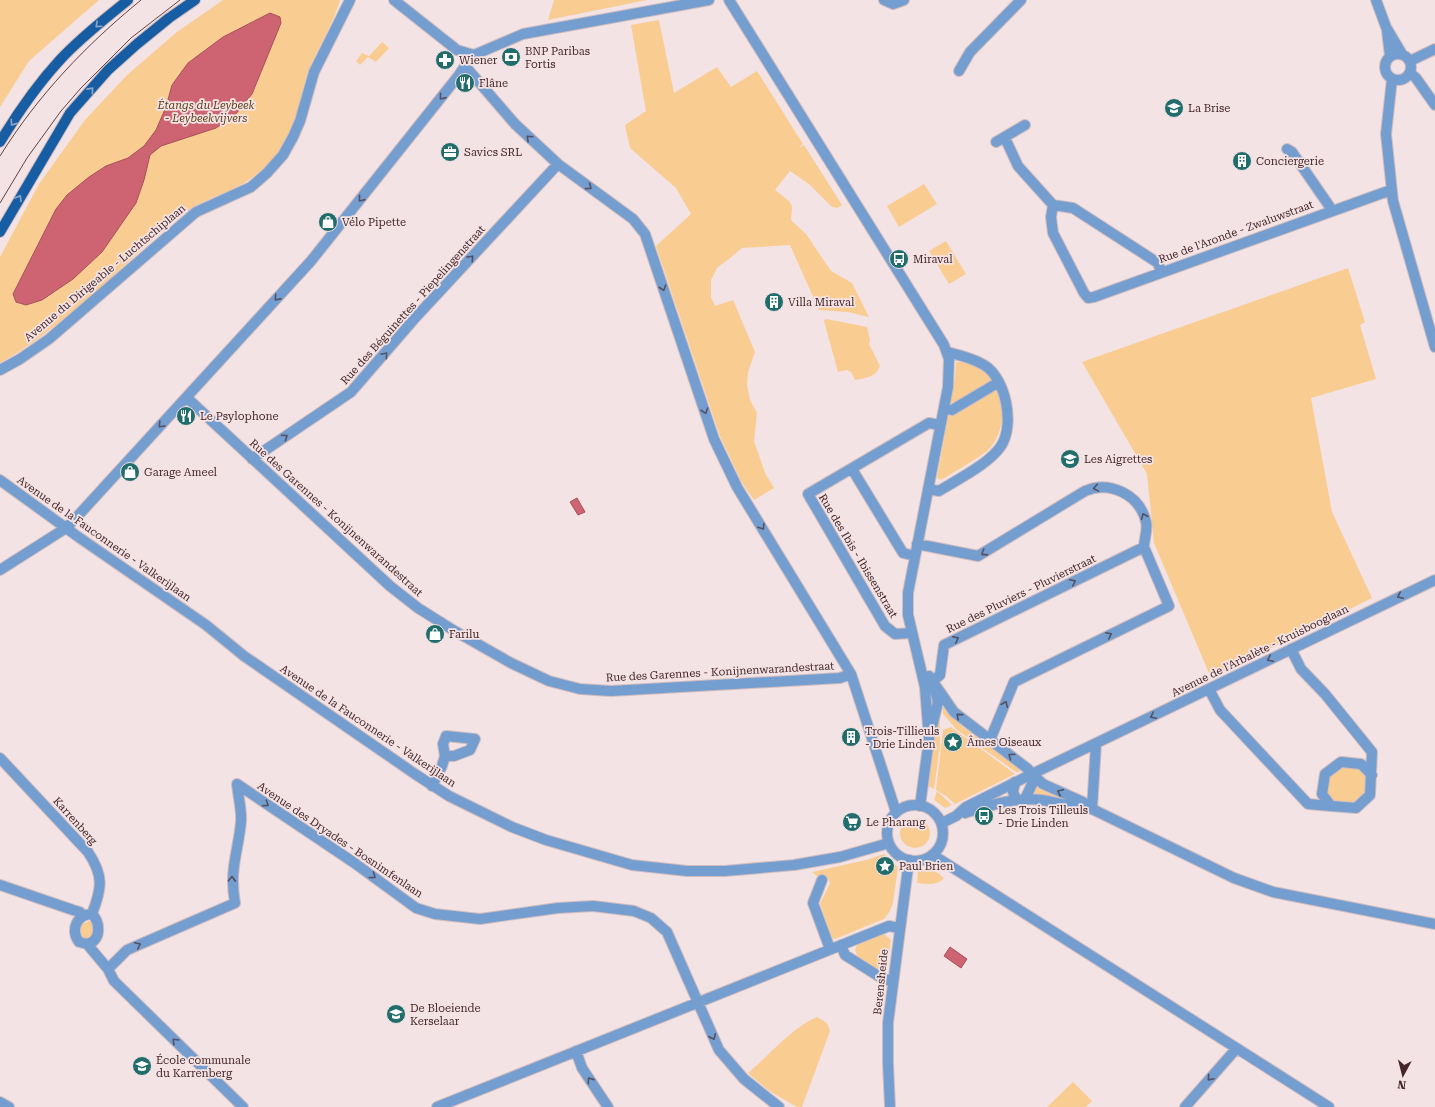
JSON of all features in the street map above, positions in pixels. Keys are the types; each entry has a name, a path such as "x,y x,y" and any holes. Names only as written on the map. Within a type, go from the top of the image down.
{"main road":[{"path":"0,142 28,101 59,61 101,22 128,0"},
{"path":"0,232 70,113 108,70 169,18 195,0"}],"street":[{"name":"Avenue du Dirigeable - Luchtschiplaan","path":"0,370 20,359 49,338 196,212 251,187 267,173 283,156 294,137 314,72 350,0"},
{"path":"394,0 457,50 468,54 479,53 513,36 656,5 709,0"},
{"path":"729,0 947,352 950,372 908,593 908,616 920,662 929,684 954,712 1028,769 1043,784 1083,802 1090,808 1234,878 1273,892 1435,924"},
{"path":"884,0 893,4 904,0"},
{"path":"959,72 970,52 1021,0"},
{"path":"1376,0 1386,27 1402,54 1410,61 1410,73 1402,80 1392,79 1386,74 1384,66 1390,56 1386,27"},
{"path":"1410,61 1435,49"},
{"path":"0,570 66,528 187,398 311,261 465,66 468,54"},
{"path":"1390,56 1402,54"},
{"path":"465,66 515,124 558,164 633,219 645,234 714,439 737,487 851,674 896,812"},
{"path":"1410,73 1416,78 1435,105"},
{"path":"1392,79 1386,134 1391,190 1435,347"},
{"path":"1025,125 1000,140 1018,166 1053,205 1073,208 1158,263 1161,272"},
{"path":"1287,149 1292,152 1332,210"},
{"name":"Rue des Béguinettes - Piepelingenstraat","path":"252,459 351,392 415,318 558,164"},
{"name":"Rue de l'Aronde - Zwaluwstraat","path":"1053,205 1051,217 1053,233 1088,298 1391,190"},
{"path":"928,489 939,490 991,457 1001,446 1007,420 1005,397 999,382 992,372 985,365 947,352"},
{"path":"944,408 952,410 999,382"},
{"name":"Rue des Garennes - Konijnenwarandestraat","path":"187,398 390,586 418,608 511,663 549,681 580,689 611,691 840,678 851,674"},
{"path":"915,556 903,553 852,469 929,423 940,425"},
{"name":"Rue des Ibis - Ibissenstraat","path":"852,469 808,494 885,626 895,634 912,633"},
{"name":"Avenue de la Fauconnerie - Valkerijlaan","path":"0,480 66,528 206,625 244,656 432,786 483,813 546,840 632,865 687,871 725,871 781,866 840,857 889,843"},
{"path":"917,544 978,556 1085,491 1101,487 1115,488 1122,491 1142,510 1147,524 1144,547 1169,606 1014,682 990,740"},
{"name":"Rue des Pluviers - Pluvierstraat","path":"929,684 940,675 944,645 1144,547"},
{"name":"Avenue de l'Arbalète - Kruisbooglaan","path":"942,823 956,816 966,807 1015,782 1096,745 1208,689 1435,580"},
{"path":"1208,689 1220,710 1308,804 1356,808 1370,795 1372,752 1325,694 1301,669 1291,649"},
{"path":"920,806 929,739 929,684"},
{"path":"1090,808 1096,745"},
{"path":"432,786 442,766 445,756"},
{"name":"Karrenberg","path":"0,758 88,852 98,866 100,881 98,898 87,915"},
{"path":"1331,806 1322,794 1325,774 1341,762 1361,764 1372,774"},
{"path":"1021,799 1033,782 1032,774"},
{"path":"1015,782 1013,792 1021,799"},
{"name":"Avenue des Dryades - Bosnimfenlaan","path":"108,969 127,950 234,903 232,886 233,865 241,821 237,784 353,862 416,908 435,914 480,920 558,908 593,906 634,911 651,918 667,932 719,1050 732,1066 758,1092 779,1107"},
{"path":"956,816 1021,799 1090,808"},
{"path":"911,806 920,806 930,809 942,823 943,837 939,848 933,855 921,861 909,860 895,853 889,843 887,832 888,825 896,812 911,806"},
{"path":"933,855 1329,1107"},
{"name":"Berensheide","path":"890,1107 887,1042 892,981 909,860"},
{"path":"822,880 813,903 830,950"},
{"path":"0,884 80,912 97,919 98,931 96,938 92,943 87,944 79,942 74,934 77,922 87,915"},
{"path":"437,1107 888,926 899,928"},
{"path":"87,944 108,969 114,981 243,1107"},
{"path":"842,945 846,955 883,979 892,981"},
{"path":"1185,1107 1236,1049"},
{"path":"576,1051 582,1068 608,1107"},
{"path":"0,1102 9,1107"}],"green space":[{"path":"0,0 99,0 29,61 0,107"},
{"name":"Étangs du Leybeek - Leybeekvijvers","path":"223,0 340,0 330,26 309,69 299,107 286,140 274,157 261,171 237,187 204,201 188,210 74,310 26,347 0,363 0,257 39,184 85,120 126,76 177,32"},
{"path":"554,0 647,0 548,20"},
{"path":"659,20 674,93 717,67 731,87 757,71 803,144 798,148 804,145 842,205 837,208 832,207 809,184 790,171 775,190 789,201 792,206 791,220 806,234 831,271 852,283 869,317 848,312 819,310 790,245 742,248 717,268 711,280 711,297 715,306 733,300 755,352 748,372 747,385 750,400 757,413 754,441 765,473 774,488 754,500 742,483 720,436 656,246 691,214 676,188 630,148 625,125 646,111 631,25"},
{"path":"382,42 389,48 376,62 368,57 360,65 356,61 362,53 369,56"},
{"path":"924,184 937,204 899,227 887,206"},
{"path":"946,241 966,274 949,284 929,251"},
{"path":"1348,268 1365,322 1360,325 1376,379 1311,398 1332,512 1372,598 1211,678 1154,543 1147,474 1082,362"},
{"path":"826,319 867,327 870,340 869,344 880,366 876,373 863,379 855,380 851,372 847,370 838,372 824,321"},
{"path":"956,362 973,364 985,372 993,381 998,391 1001,403 1001,427 997,438 990,448 974,460 941,480 937,478 955,378"},
{"path":"943,706 963,727 1017,766 1020,772 1016,772 957,730 943,714"},
{"path":"940,709 940,746 934,789 928,786 935,725"},
{"path":"951,727 1015,774 955,804 936,790 943,730"},
{"path":"1339,765 1358,766 1366,776 1365,793 1351,805 1336,804 1326,793 1327,776"},
{"path":"1039,786 1056,797 1030,796 1036,787"},
{"path":"937,791 952,805 945,808 934,800"},
{"path":"915,818 926,822 930,833 926,844 915,848 904,844 900,833 904,822"},
{"path":"884,854 898,867 893,903 890,911 884,919 835,939 832,938 820,904 830,883 829,880 819,878 812,872 866,860"},
{"path":"931,868 944,878 935,883 917,883 918,872"},
{"path":"89,921 93,923 92,936 86,939 81,937 79,933 81,925"},
{"path":"884,934 891,940 887,968 878,971 858,957 855,950 857,945"},
{"path":"817,1017 827,1023 830,1031 802,1107 797,1107 768,1090 748,1073 798,1028"},
{"path":"1073,1082 1092,1101 1086,1107 1047,1107"}],"shaded area":[{"path":"270,13 280,17 281,23 252,94 235,115 216,128 161,146 150,155 144,180 136,203 102,252 73,279 42,300 26,305 16,302 13,294 56,209 67,195 89,177 106,166 128,158 144,146 156,130 166,107 172,85 188,63 223,37"},
{"path":"577,498 585,512 578,515 570,502"},
{"path":"950,947 967,959 961,968 944,956"}],"tram line":[{"path":"0,156 30,112 64,72 101,35 141,0"},
{"path":"0,203 27,158 61,111 81,88 131,38 180,0"}],"place":[{"name":"BNP Paribas Fortis","path":"511,57"},
{"name":"Wiener","path":"445,60"},
{"name":"Flâne","path":"465,83"},
{"name":"La Brise","path":"1174,108"},
{"name":"Savics SRL","path":"450,152"},
{"name":"Conciergerie","path":"1242,161"},
{"name":"Vélo Pipette","path":"328,222"},
{"name":"Miraval","path":"899,259"},
{"name":"Villa Miraval","path":"774,302"},
{"name":"Le Psylophone","path":"186,416"},
{"name":"Les Aigrettes","path":"1070,459"},
{"name":"Garage Ameel","path":"130,472"},
{"name":"Farilu","path":"435,634"},
{"name":"Trois-Tillieuls - Drie Linden","path":"851,737"},
{"name":"Âmes Oiseaux","path":"953,742"},
{"name":"Les Trois Tilleuls - Drie Linden","path":"984,816"},
{"name":"Le Pharang","path":"852,822"},
{"name":"Paul Brien","path":"885,866"},
{"name":"De Bloeiende Kerselaar","path":"396,1014"},
{"name":"École communale du Karrenberg","path":"142,1066"}]}
